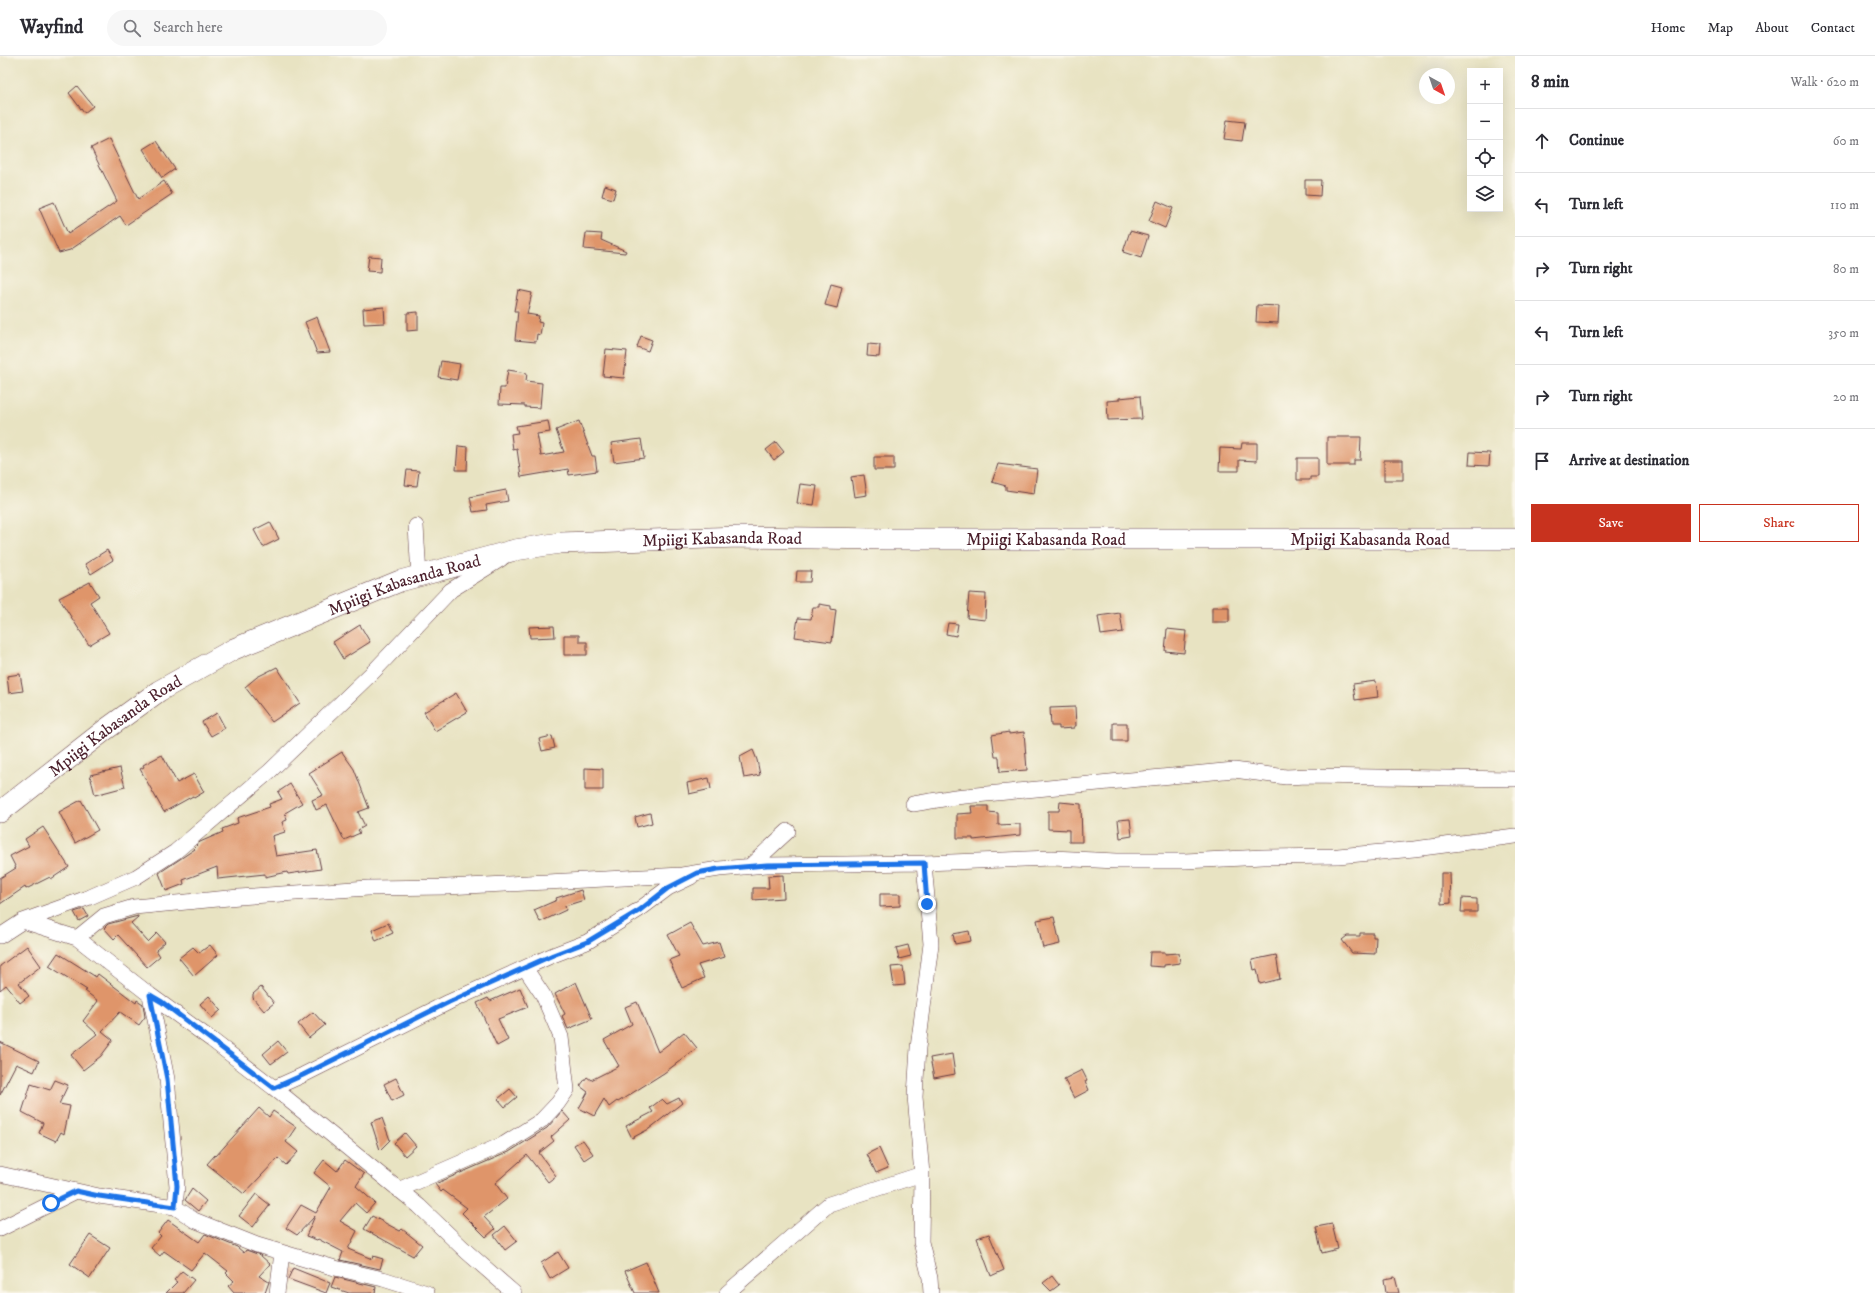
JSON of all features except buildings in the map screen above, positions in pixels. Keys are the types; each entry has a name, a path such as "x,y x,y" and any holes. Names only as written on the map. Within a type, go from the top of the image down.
{"main road":[{"name":"Mpiigi Kabasanda Road","path":"0,812 105,730 159,691 234,649 387,586 515,550 560,543 739,537 885,539 1515,538"}],"street":[{"path":"416,526 419,576"},
{"path":"0,936 23,921 90,897 136,877 175,852 270,771 374,671 451,590 515,550"},
{"path":"913,804 955,797 1234,770 1286,777 1515,779"},
{"path":"749,867 788,831"},
{"path":"77,938 104,916 134,907 179,902 368,888 528,883 697,873 718,869 749,867 1052,858 1117,861 1185,861 1263,857 1338,856 1414,849 1515,836"},
{"path":"924,863 931,944 918,1048 915,1096 922,1174 921,1242 930,1278 931,1293"},
{"path":"274,1088 449,1002 587,942 640,910 668,888 697,873"},
{"path":"23,921 77,938 150,995 162,1002 274,1088 398,1190 514,1293"},
{"path":"398,1190 504,1144 542,1120 558,1103 567,1090 561,1037 543,995 526,968"},
{"path":"150,995 167,1079 177,1186 175,1207"},
{"path":"0,1174 99,1196 175,1207 194,1220 257,1245 335,1268 383,1279 427,1293"},
{"path":"727,1293 829,1204 922,1174"},
{"path":"0,1229 76,1191"},
{"path":"277,1293 282,1252"}],"route":[{"path":"51,1203 76,1191 99,1196 175,1207 177,1186 167,1079 150,995 162,1002 274,1088 449,1002 553,955 587,942 640,910 668,888 697,873 718,869 767,865 924,863 927,904"}]}
